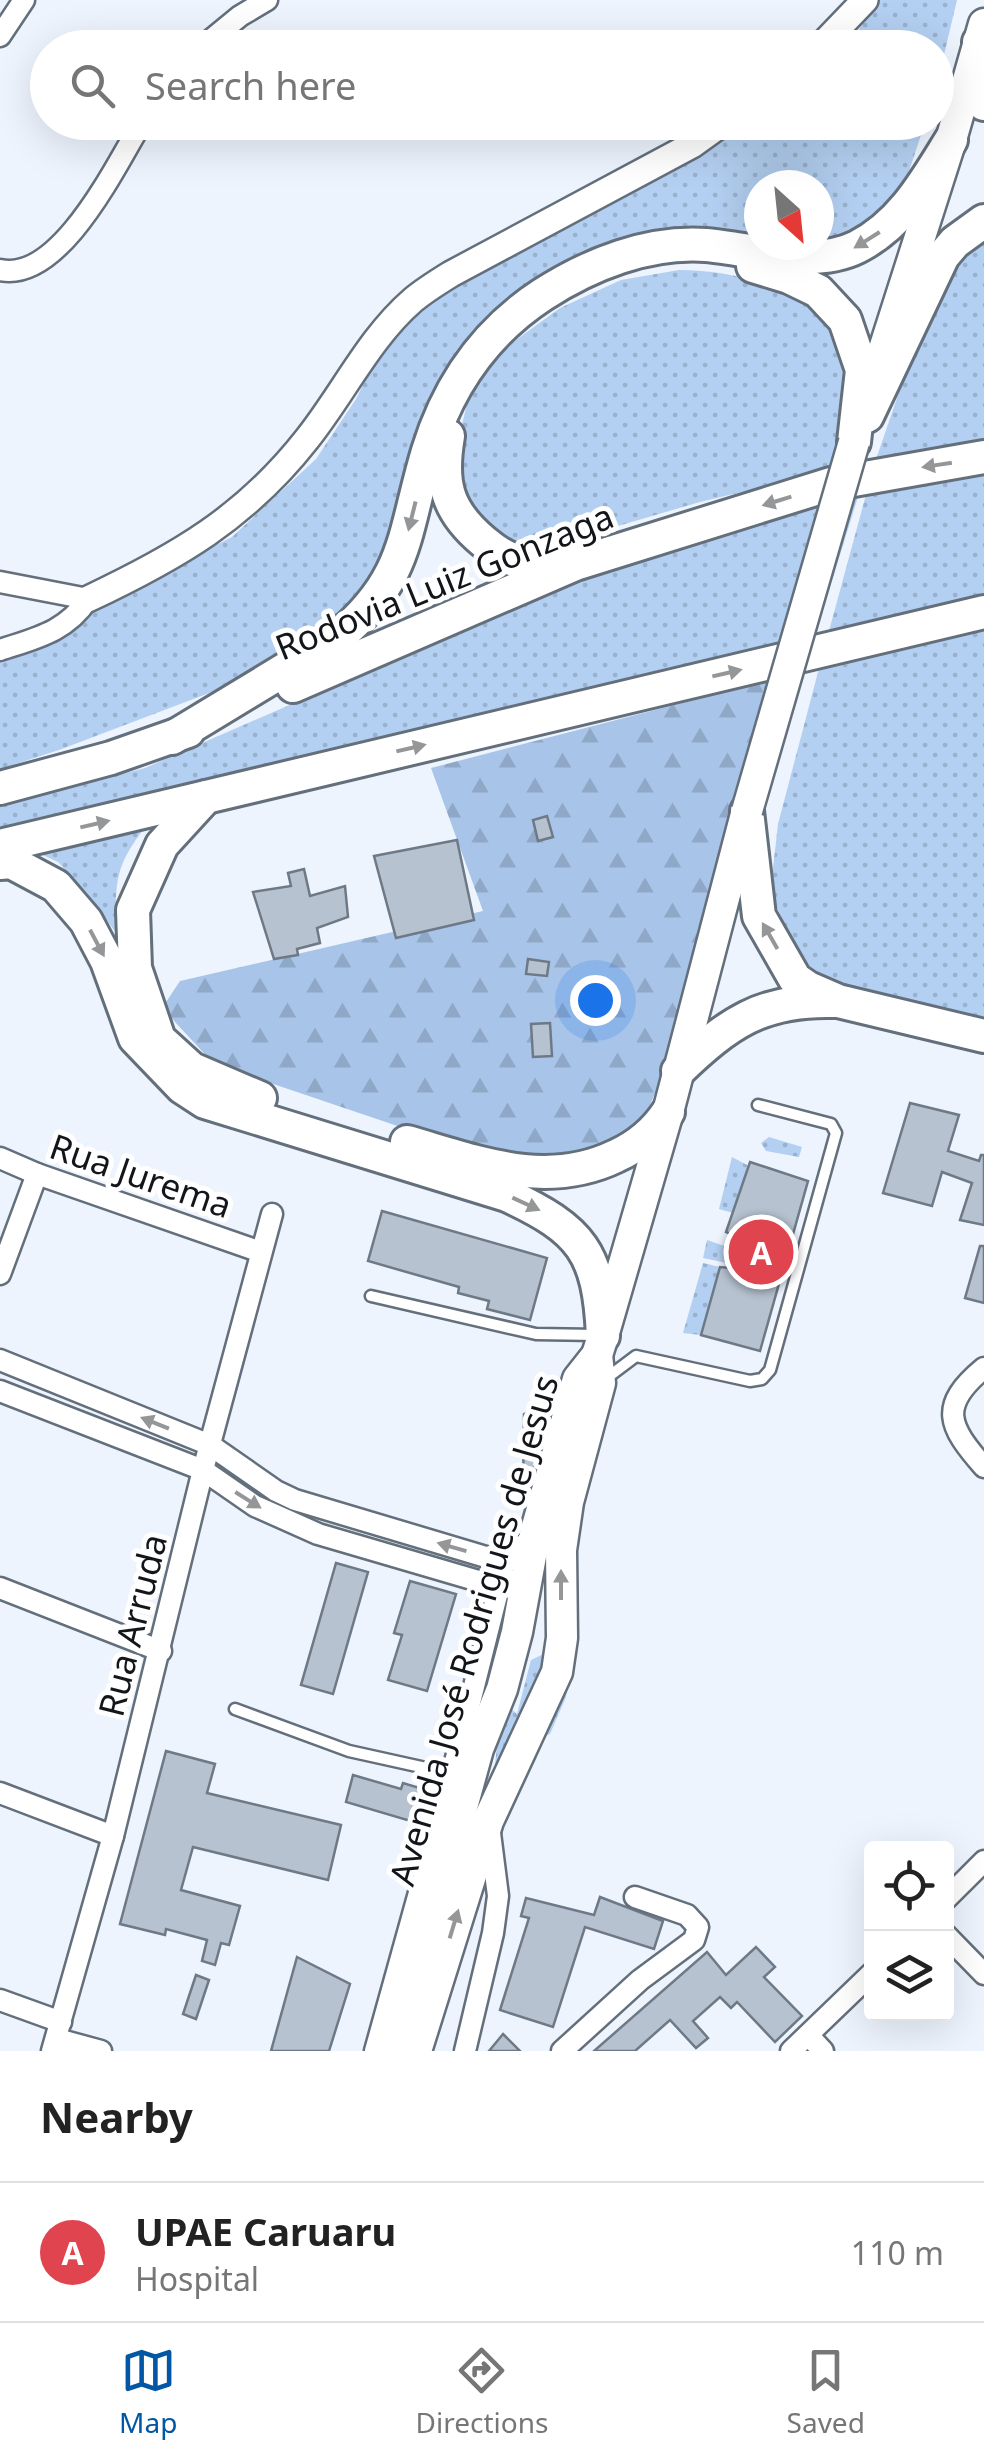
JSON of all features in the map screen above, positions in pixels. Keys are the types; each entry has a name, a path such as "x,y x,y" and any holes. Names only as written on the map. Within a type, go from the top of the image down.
{"highway":[{"path":"981,33 984,104"},
{"path":"172,738 337,638 359,620 386,587 406,539 428,451 448,399 481,346 511,316 605,262 659,247 702,245 807,257 846,252 876,236 903,214 951,140"},
{"path":"854,442 943,256 984,221"},
{"path":"575,564 520,562 500,555 464,526 452,505 443,466 451,420 487,356 531,317 600,280 654,263 687,258 717,260 789,276 818,291 845,320 862,370 854,442"},
{"name":"Rodovia Luiz Gonzaga","path":"0,788 172,738 575,564 831,484 984,457"},
{"path":"0,846 984,612"},
{"path":"206,798 162,845 133,910 135,968 159,1039 192,1068 269,1102 507,1170 556,1174 598,1165 628,1151 657,1130 668,1112"},
{"path":"747,811 759,916 796,978 808,988 838,1001 984,1036"},
{"path":"0,863 11,862 56,886 86,922 107,961 136,1038 182,1087 204,1102 507,1195 544,1212 572,1234 586,1252 601,1296 600,1358"},
{"path":"678,1071 738,1020 802,1000 838,1001"}],"main road":[{"path":"954,129 981,33"},
{"path":"600,1358 747,811 854,442 951,140"},
{"name":"Avenida José Rodrigues de Jesus","path":"394,2051 478,1750 502,1689 517,1632 518,1568 536,1534 578,1379 600,1358"},
{"name":"Avenida José Rodrigues de Jesus","path":"416,2051 488,1821 557,1672 562,1638 561,1550 600,1358"},
{"path":"517,1632 540,1622 551,1626 562,1638"},
{"path":"502,1689 508,1706 516,1714 540,1710"}],"street":[{"path":"0,36 24,0"},
{"path":"223,30 267,0"},
{"path":"836,30 865,0"},
{"path":"0,270 12,273 46,258 81,222 131,140"},
{"path":"0,650 53,633 77,616 88,599 162,564 239,511 307,439 377,340 414,299 451,274 699,140"},
{"path":"0,582 88,599"},
{"name":"Rua Jurema","path":"0,1158 261,1252"},
{"path":"0,1274 37,1174"},
{"name":"Rua Arruda","path":"57,2037 113,1836 203,1470 272,1214"},
{"path":"0,1360 210,1445 276,1492 307,1505 518,1568 498,1587 452,1774 375,2051"},
{"path":"984,1368 955,1396 952,1419 965,1446 984,1467"},
{"path":"0,1391 203,1470 255,1506 318,1534 498,1587"},
{"path":"0,1588 160,1651"},
{"path":"0,1794 113,1836"},
{"path":"465,2051 498,1896 488,1821"},
{"path":"954,1890 984,1861"},
{"path":"562,2051 640,1980 694,1940 698,1928 687,1915 635,1897"},
{"path":"954,1942 984,1974"},
{"path":"791,2051 816,2043 864,1983"},
{"path":"0,2000 57,2037 101,2051"}],"lane":[{"path":"372,1296 536,1334 600,1358 636,1356 750,1381 762,1379 770,1370 836,1133 832,1124 758,1105"},
{"path":"235,1709 349,1751 452,1774 478,1750"}],"shaded area":[{"path":"877,0 957,0 950,30 859,30"},
{"path":"722,140 919,140 901,195 878,225 834,240 834,170 744,170 744,241 641,238 480,332 380,579 349,617 267,671 0,769 0,656 232,537 316,459 356,399 379,353 411,317 452,282 696,157"},
{"path":"984,225 984,453 872,471 933,293"},
{"path":"679,270 732,275 817,299 855,369 837,459 831,471 700,502 553,545 526,545 503,538 480,520 458,491 459,438 468,399 489,366 505,348 560,308 621,280"},
{"path":"984,471 984,597 826,642 870,480"},
{"path":"862,484 812,645 0,839 0,805 145,768 624,559"},
{"path":"984,622 984,1027 830,985 806,966 792,944 776,905 772,877 778,824 822,657"},
{"path":"153,817 131,847 120,871 116,933 58,862 21,845"},
{"path":"769,1137 802,1147 799,1157 766,1151 761,1143"},
{"path":"732,1157 749,1166 733,1213 719,1209"},
{"path":"707,1240 730,1248 727,1263 703,1258"},
{"path":"703,1263 720,1267 701,1335 683,1333"},
{"path":"552,1650 571,1664 566,1697 550,1734 538,1739 536,1759 465,1890 492,1799 502,1689 508,1706 517,1714 531,1660"}],"green space":[{"path":"771,680 661,1079 644,1119 591,1160 504,1162 214,1064 162,1008 180,981 483,911 431,768"}],"building":[{"path":"547,816 553,837 538,841 533,820"},
{"path":"457,840 474,920 396,938 374,856"},
{"path":"304,869 310,896 345,886 348,917 317,928 320,943 297,949 298,955 274,959 253,892 291,886 288,873"},
{"path":"528,959 549,962 547,976 526,974"},
{"path":"550,1023 552,1056 533,1057 531,1024"},
{"path":"910,1103 959,1115 948,1151 979,1161 984,1155 984,1225 960,1220 972,1183 942,1172 932,1206 883,1193"},
{"path":"750,1162 808,1181 760,1351 701,1335 720,1267 730,1268 738,1237 726,1232"},
{"path":"382,1211 547,1258 530,1320 487,1309 489,1301 458,1293 459,1287 368,1261"},
{"path":"980,1246 984,1246 984,1303 965,1298"},
{"path":"550,1403 524,1502 520,1501 524,1414"},
{"path":"336,1563 368,1572 333,1694 301,1685"},
{"path":"410,1581 456,1594 427,1691 388,1680 402,1635 394,1633"},
{"path":"166,1751 215,1764 207,1793 341,1825 328,1880 193,1847 181,1890 240,1906 229,1945 221,1943 215,1965 202,1961 207,1940 166,1929 165,1935 120,1924"},
{"path":"353,1775 401,1789 403,1783 433,1792 424,1825 346,1802"},
{"path":"600,1897 663,1921 654,1949 585,1927 553,2027 500,2010 529,1918 521,1916 526,1898 594,1915"},
{"path":"756,1947 775,1967 764,1977 802,2016 775,2042 737,2002 731,2008 720,1997 693,2021 708,2038 696,2048 670,2020 635,2051 594,2051 707,1952 726,1975"},
{"path":"297,1957 350,1984 329,2051 271,2051"},
{"path":"196,1975 209,1980 196,2019 183,2014"},
{"path":"503,2034 520,2051 489,2051"}],"place":[{"name":"UPAE Caruaru","path":"761,1252"}]}
